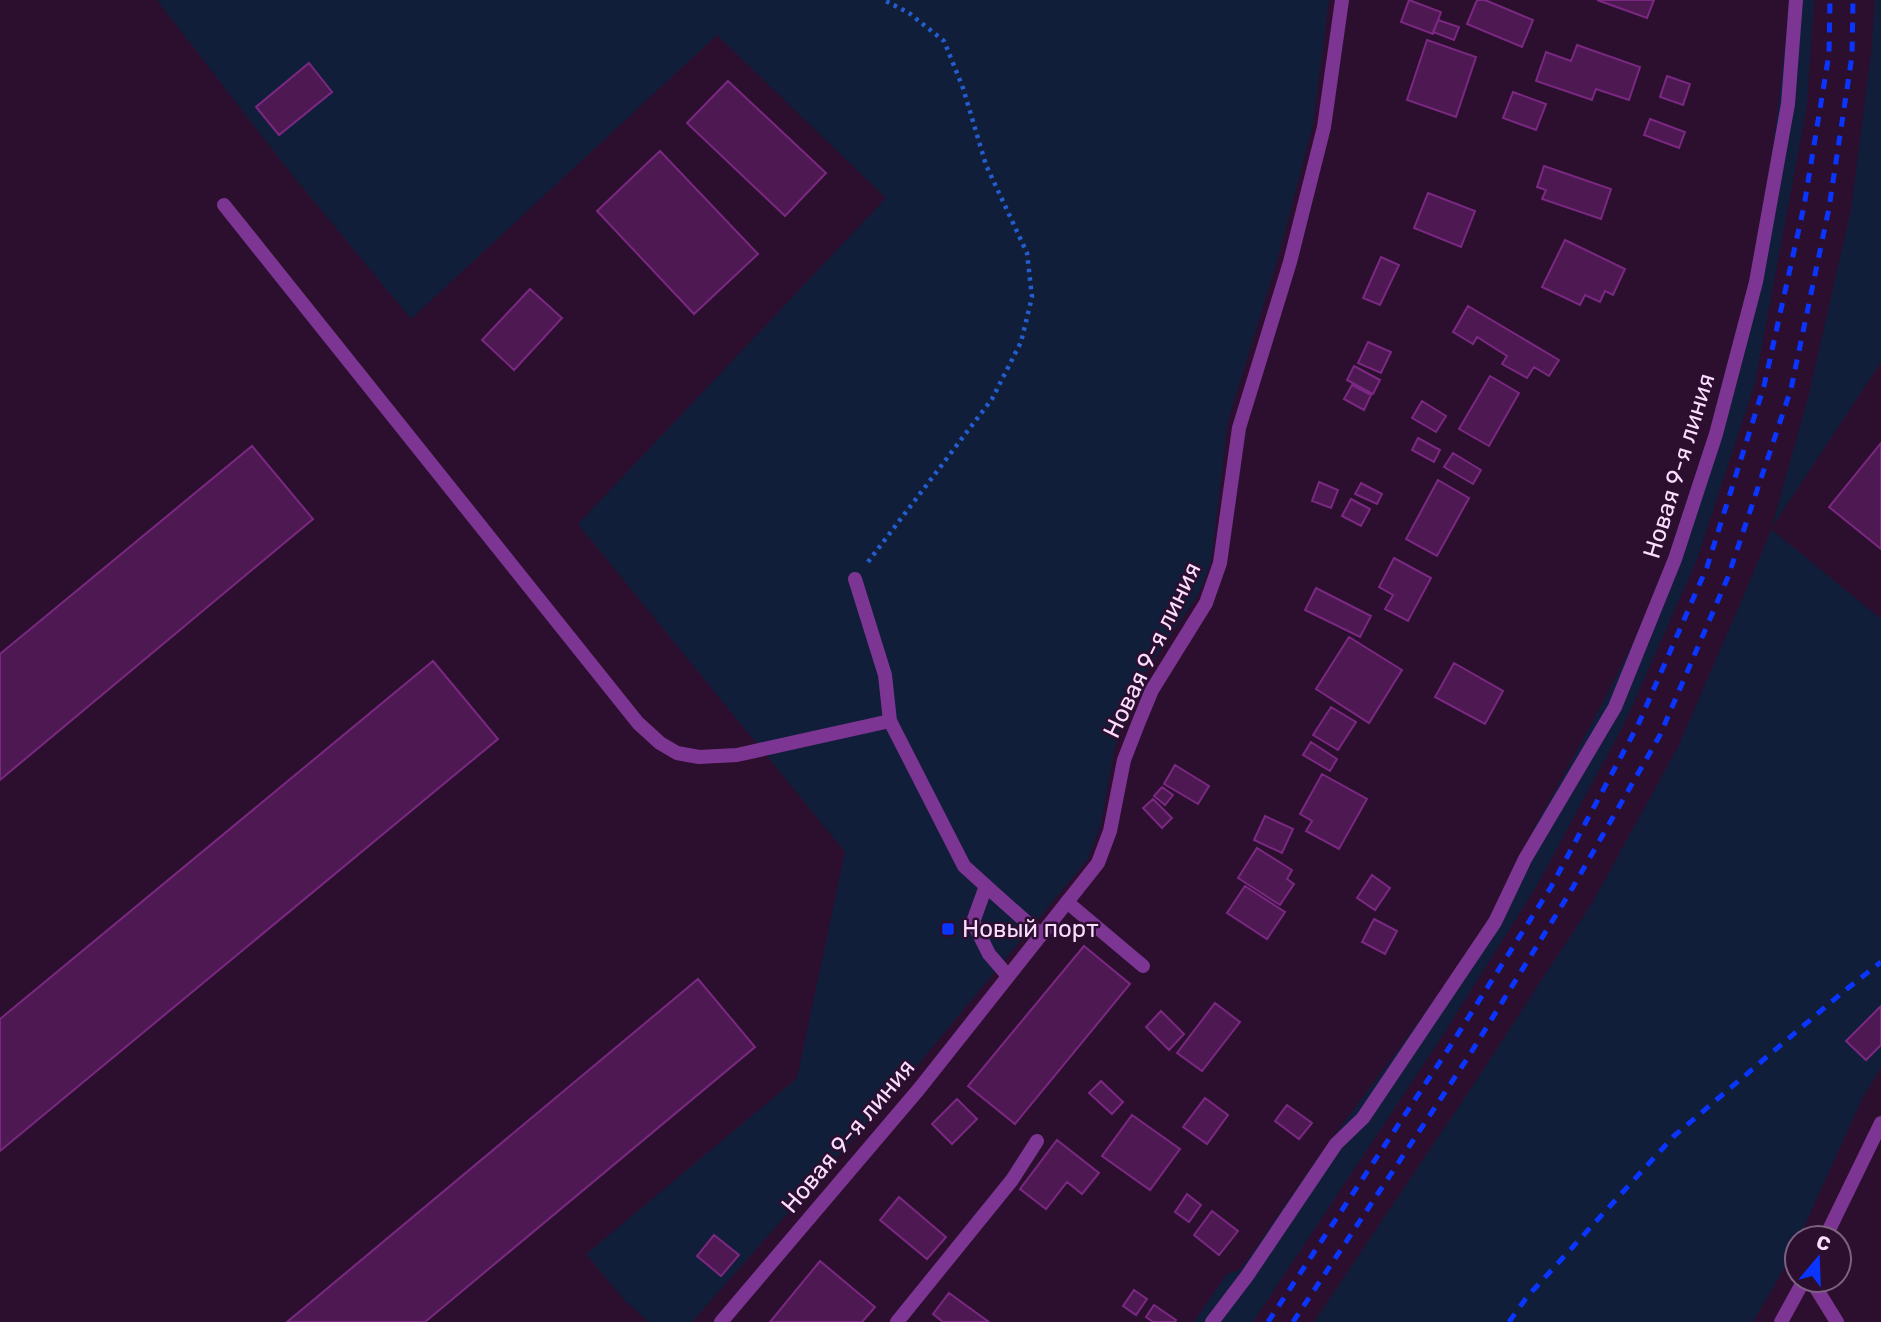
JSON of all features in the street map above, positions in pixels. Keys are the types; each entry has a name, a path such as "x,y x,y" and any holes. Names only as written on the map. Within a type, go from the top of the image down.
{"street":[{"name":"Новая 9-я линия","path":"721,1322 919,1089 1098,863 1110,831 1124,760 1138,724 1152,691 1206,603 1220,563 1239,428 1290,262 1324,127 1342,0"},
{"name":"Новая 9-я линия","path":"1212,1322 1247,1276 1336,1144 1363,1118 1488,932 1525,859 1615,707 1675,559 1716,434 1749,307 1788,104 1796,0"},
{"path":"224,205 638,723 660,743 677,753 699,757 737,755 890,721"},
{"path":"855,579 886,675 890,721 964,866 1041,935"},
{"path":"986,886 973,922 989,954 1008,976"},
{"path":"1067,902 1143,966"},
{"path":"1832,1224 1881,1123"},
{"path":"897,1322 1012,1180 1037,1141"},
{"path":"1781,1322 1796,1294"},
{"path":"1820,1294 1837,1322"}],"path":[{"path":"855,579 992,399 1021,342 1032,297 1027,253 986,166 963,88 944,41 909,13 884,0"}],"shaded area":[{"path":"157,0 1329,0 1313,125 1278,258 1228,421 1211,562 1198,595 1139,682 1114,750 1101,824 1088,859 907,1078 692,1322 649,1322 625,1301 586,1254 797,1078 845,852 578,524 886,198 717,35 411,319 285,166"},
{"path":"1789,0 1814,0 1807,105 1755,383 1696,562 1627,718 1539,882 1441,1038 1253,1322 1194,1322 1227,1274 1241,1269 1486,923 1641,626 1695,491 1734,353 1763,213"},
{"path":"1875,0 1881,0 1881,362 1771,528 1809,394 1851,209 1871,54"},
{"path":"1771,529 1881,619 1881,1067 1862,1099 1805,1224 1783,1224 1783,1270 1753,1322 1314,1322 1592,903 1678,747"}],"building":[{"path":"1409,0 1441,12 1433,34 1401,22"},
{"path":"1477,0 1485,0 1533,20 1522,47 1467,24"},
{"path":"1597,0 1654,0 1647,18"},
{"path":"1438,20 1459,27 1454,40 1433,32"},
{"path":"1427,40 1476,57 1456,117 1407,100"},
{"path":"1577,45 1640,67 1629,100 1596,89 1592,100 1536,81 1546,52 1571,61"},
{"path":"309,63 332,92 279,135 256,107"},
{"path":"1667,76 1690,84 1683,105 1660,97"},
{"path":"728,81 826,173 785,216 687,123"},
{"path":"1513,92 1546,104 1536,130 1503,118"},
{"path":"1650,119 1685,132 1679,148 1644,135"},
{"path":"660,151 758,254 694,314 597,211"},
{"path":"1544,166 1611,189 1601,219 1542,199 1546,190 1537,187"},
{"path":"1428,193 1475,211 1461,247 1414,228"},
{"path":"1565,240 1625,269 1613,295 1605,291 1600,302 1585,295 1580,305 1542,287"},
{"path":"1381,257 1399,265 1380,305 1363,298"},
{"path":"530,289 562,318 514,370 482,340"},
{"path":"1468,306 1559,360 1549,376 1534,367 1527,378 1502,364 1507,356 1477,337 1473,344 1453,332"},
{"path":"1368,342 1391,352 1381,373 1358,363"},
{"path":"1354,366 1380,380 1373,394 1347,380"},
{"path":"1490,376 1519,393 1489,446 1459,429"},
{"path":"1352,385 1371,395 1364,410 1344,399"},
{"path":"1422,401 1446,416 1436,432 1412,418"},
{"path":"1418,438 1440,450 1434,462 1412,450"},
{"path":"1881,443 1881,549 1829,507"},
{"path":"252,446 313,519 0,780 0,654"},
{"path":"1453,453 1481,470 1473,484 1444,467"},
{"path":"1438,480 1469,498 1437,556 1406,539"},
{"path":"1319,482 1338,490 1331,508 1312,501"},
{"path":"1361,483 1382,494 1377,504 1355,494"},
{"path":"1351,499 1370,509 1361,526 1342,516"},
{"path":"1394,558 1431,578 1408,621 1385,609 1393,595 1379,587"},
{"path":"1316,588 1371,616 1360,637 1305,610"},
{"path":"1349,637 1402,670 1369,723 1316,689"},
{"path":"433,661 498,739 0,1151 0,1019"},
{"path":"1454,663 1503,691 1485,724 1435,697"},
{"path":"1331,707 1356,722 1338,750 1313,735"},
{"path":"1311,742 1337,759 1330,771 1303,755"},
{"path":"1175,765 1209,786 1198,804 1164,784"},
{"path":"1322,774 1367,799 1339,849 1306,831 1312,821 1300,814"},
{"path":"1162,787 1173,795 1165,805 1154,796"},
{"path":"1153,799 1172,818 1162,828 1143,808"},
{"path":"1265,816 1293,829 1282,853 1254,840"},
{"path":"1257,848 1292,870 1287,879 1294,884 1280,905 1238,878"},
{"path":"1372,875 1390,888 1375,910 1357,898"},
{"path":"1245,886 1285,912 1267,939 1227,913"},
{"path":"1374,919 1397,931 1385,954 1362,942"},
{"path":"1084,946 1130,984 1015,1124 968,1086"},
{"path":"698,979 755,1047 425,1322 287,1322"},
{"path":"1215,1003 1240,1022 1202,1071 1177,1053"},
{"path":"1881,1006 1881,1045 1866,1060 1846,1041"},
{"path":"1161,1011 1184,1034 1169,1050 1146,1027"},
{"path":"1101,1081 1123,1102 1112,1114 1089,1093"},
{"path":"1205,1098 1228,1115 1207,1144 1183,1127"},
{"path":"957,1099 977,1119 952,1144 932,1124"},
{"path":"1287,1105 1312,1123 1299,1139 1275,1121"},
{"path":"1132,1115 1180,1149 1150,1190 1102,1156"},
{"path":"1057,1140 1099,1173 1082,1194 1067,1182 1046,1209 1020,1189"},
{"path":"1187,1194 1201,1205 1189,1222 1175,1212"},
{"path":"899,1197 946,1237 927,1259 880,1220"},
{"path":"1212,1211 1238,1231 1219,1255 1194,1235"},
{"path":"714,1235 739,1255 721,1276 697,1256"},
{"path":"820,1261 875,1307 862,1322 770,1322"},
{"path":"1134,1290 1147,1299 1136,1315 1123,1306"},
{"path":"949,1293 989,1322 943,1322 933,1314"},
{"path":"1154,1305 1176,1320 1175,1322 1153,1322 1146,1317"}],"railway":[{"path":"1268,1322 1449,1048 1551,887 1638,725 1707,567 1764,386 1804,206 1829,54 1830,0"},
{"path":"1293,1322 1467,1059 1569,894 1660,735 1728,577 1791,389 1829,208 1852,56 1853,0"},
{"path":"1509,1322 1527,1297 1674,1136 1881,962"}],"place":[{"name":"Новый порт","path":"948,929"}]}
